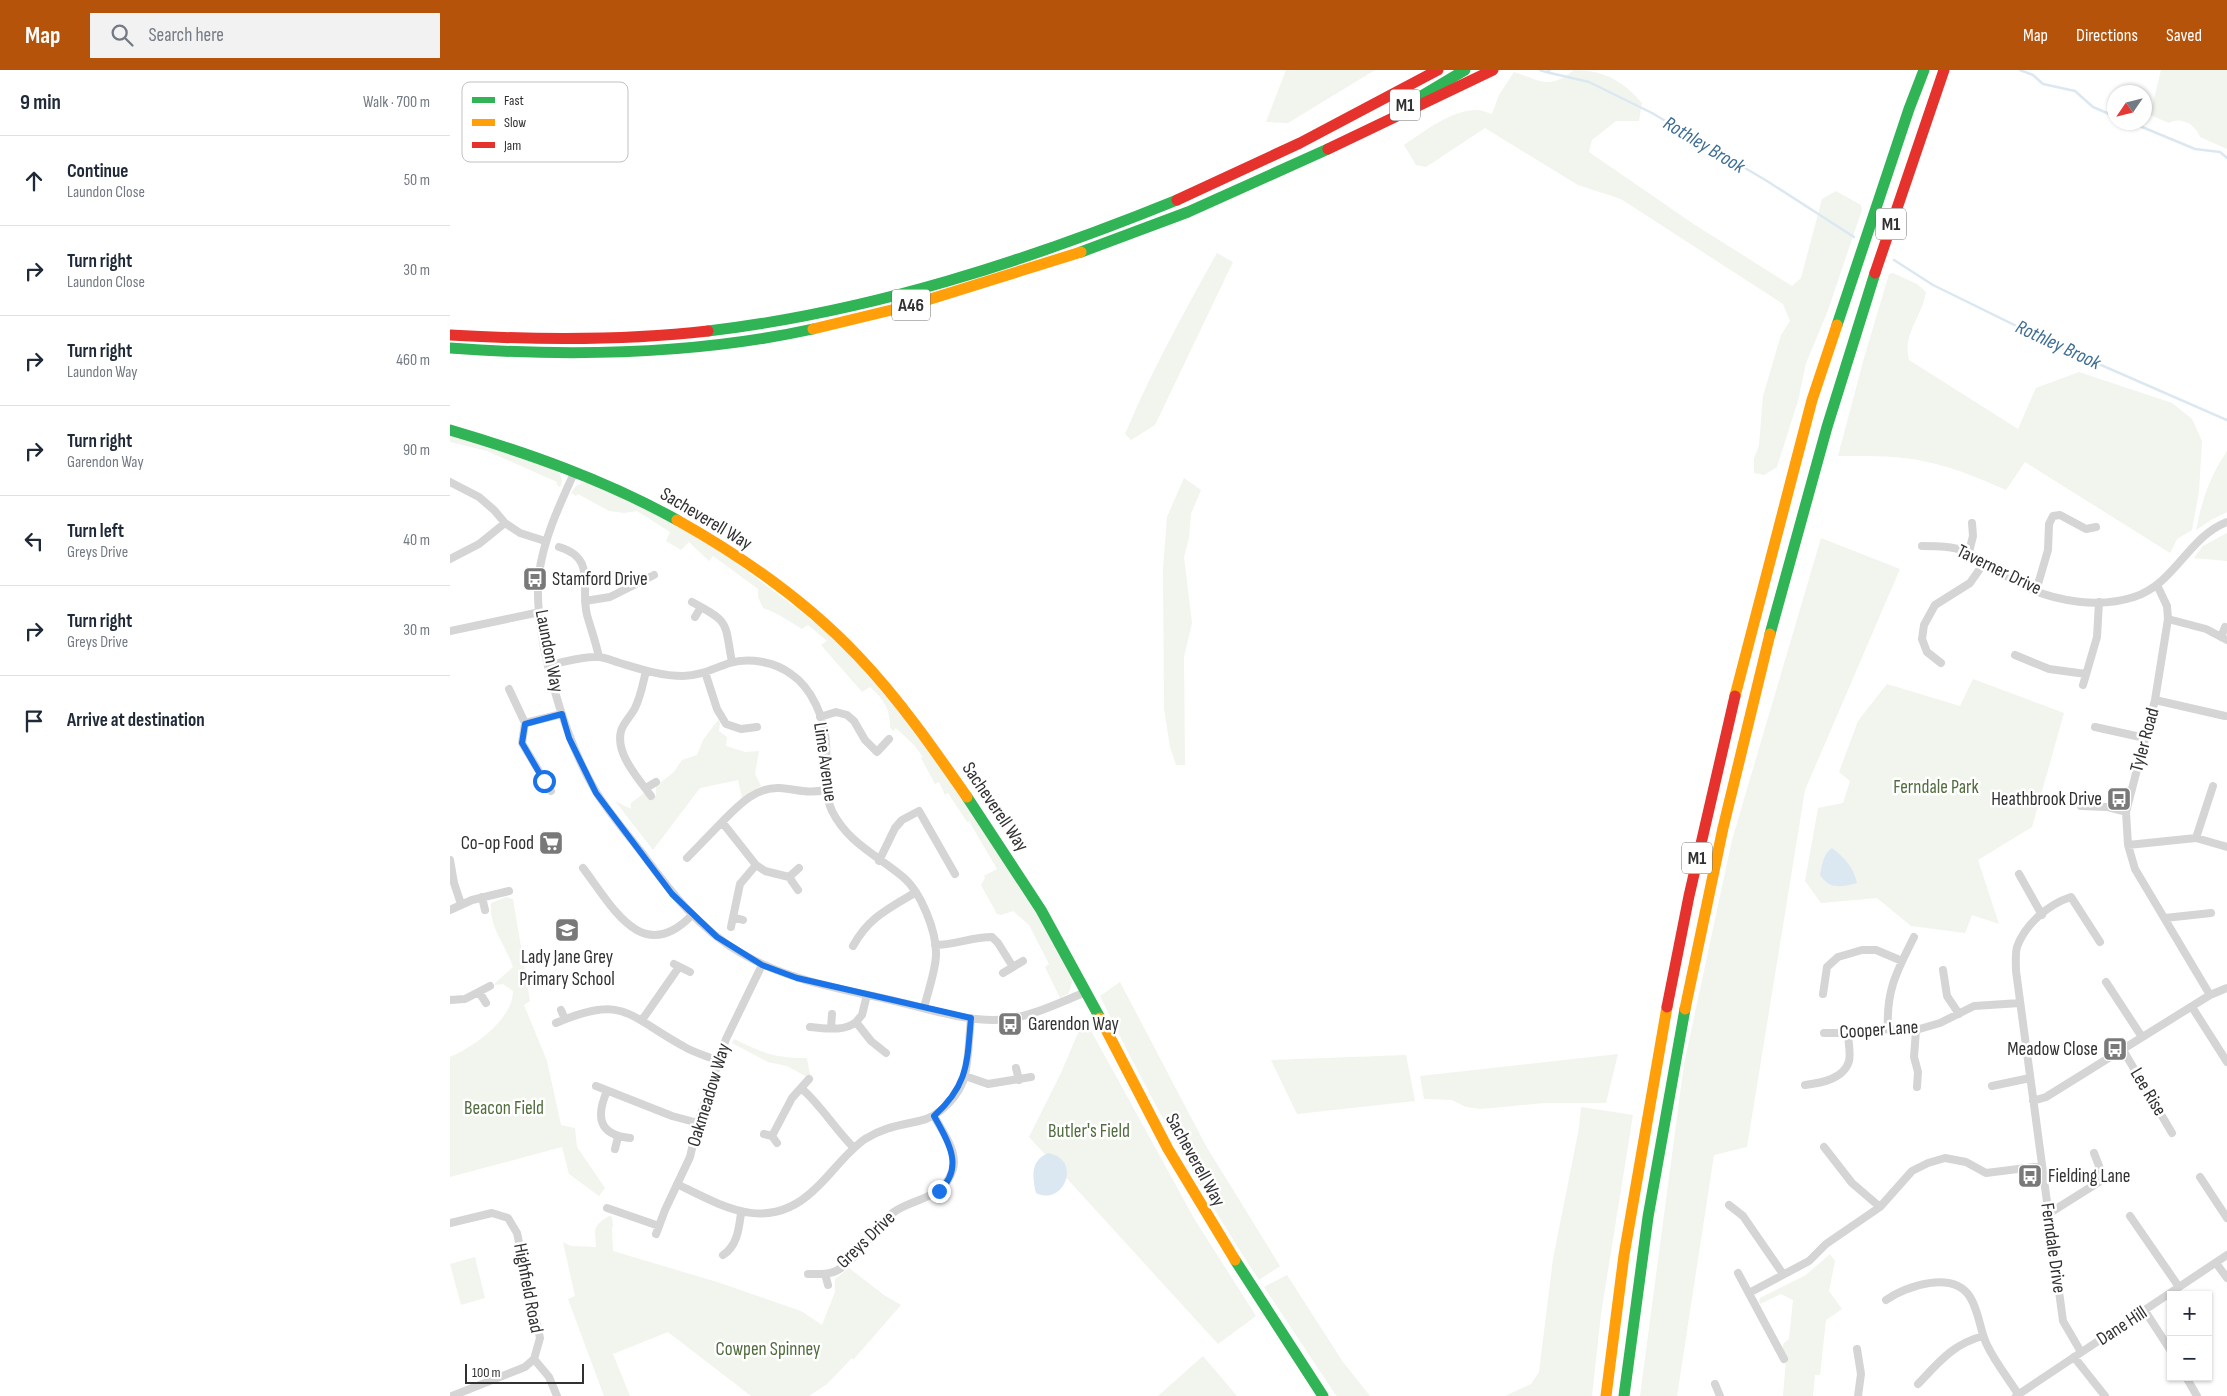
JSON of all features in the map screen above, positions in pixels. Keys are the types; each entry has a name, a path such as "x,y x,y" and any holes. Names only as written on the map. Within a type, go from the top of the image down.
{"main road":[{"path":"1333,126 1417,70"},
{"name":"M1","path":"1333,126 1438,70"},
{"name":"M1","path":"1345,140 1465,70"},
{"path":"1345,140 1458,90 1493,70"},
{"name":"M1","path":"1606,1396 1626,1246 1660,1042 1688,896 1751,630 1812,400 1924,70"},
{"name":"M1","path":"1624,1396 1654,1181 1685,1005 1709,887 1764,654 1853,337 1944,70"},
{"name":"A46","path":"450,335 575,339 633,337 705,331 773,322 857,305 1013,260 1119,223 1252,167 1333,126"},
{"name":"A46","path":"450,348 586,354 628,352 728,344 791,334 858,319 975,286 1137,232 1261,180 1345,140"},
{"name":"Sacheverell Way","path":"450,430 516,449 575,471 652,506 728,551 803,606 860,658 882,681 918,727 993,834 1049,925 1184,1179 1223,1243 1323,1396"}],"street":[{"name":"Laundon Way","path":"575,471 546,541 539,576 540,612 549,665 569,738 596,793 672,894 692,915 717,937 762,965 797,978 971,1018 1007,1019 1016,1017 1045,1009 1086,992"},
{"path":"450,482 479,497 505,522 520,533 546,541"},
{"path":"2036,591 2048,550 2049,524 2053,516 2060,515 2086,529 2096,527"},
{"path":"450,559 479,544 505,522"},
{"name":"Taverner Drive","path":"1922,546 1953,547 1969,552 1984,563 2036,591 2068,599 2099,602 2133,597 2157,585 2172,572 2198,540 2218,525 2227,522"},
{"path":"1969,552 1973,536 1972,523"},
{"path":"559,547 570,546 586,574 585,601 599,657"},
{"path":"1941,663 1927,652 1922,639 1924,625 1935,605 1970,583 1984,563"},
{"path":"640,570 643,578"},
{"path":"585,601 610,597 643,578 654,575"},
{"name":"Tyler Road","path":"2157,585 2167,606 2168,619 2155,700 2126,812 2128,845 2135,869 2210,995"},
{"path":"692,602 718,616 724,624 732,662"},
{"path":"2083,685 2097,637 2099,602"},
{"path":"694,617 701,607"},
{"path":"450,631 540,612"},
{"path":"2168,619 2206,629 2224,638 2226,628"},
{"path":"2014,655 2049,669 2086,674"},
{"name":"Lime Avenue","path":"549,665 599,657 646,671 682,676 705,672 732,662 762,662 792,674 808,691 820,717 826,743 826,790 832,810 851,838 904,878 916,892 930,924 936,955 924,1008"},
{"path":"646,671 638,702 621,730 620,740 622,751 651,796"},
{"path":"705,672 717,709 726,724 741,729 757,727"},
{"path":"509,689 525,724 522,743 551,791"},
{"path":"2155,700 2225,716"},
{"path":"820,717 836,712 847,715 854,721 865,740 878,752 889,739"},
{"path":"525,724 562,714"},
{"path":"2096,727 2145,738"},
{"path":"646,788 656,782"},
{"path":"2196,838 2213,786"},
{"path":"687,858 722,822 749,798 766,789 778,788 810,793 826,790"},
{"path":"2081,806 2108,807 2126,812"},
{"path":"879,860 895,828 902,820 919,811 955,874"},
{"path":"722,822 756,865 765,871 789,877 798,890"},
{"path":"2128,845 2196,838 2227,847"},
{"path":"698,847 705,854"},
{"path":"450,860 454,883 462,904"},
{"path":"731,927 740,884 756,865"},
{"path":"583,868 614,908 632,928 641,934 650,936 665,934 682,925 692,915"},
{"path":"789,877 799,868"},
{"path":"2019,874 2042,915"},
{"path":"450,910 482,897 509,891"},
{"path":"853,946 861,924 916,892"},
{"path":"482,897 485,910"},
{"name":"Ferndale Drive","path":"2082,1352 2063,1321 2020,1003 2016,971 2016,948 2030,926 2042,915 2061,900 2072,897 2100,942"},
{"path":"2165,918 2211,913"},
{"path":"733,917 743,920"},
{"path":"935,946 949,945 976,938 992,937 1013,967"},
{"path":"1888,1029 1887,1007 1889,991 1914,937"},
{"path":"1823,994 1827,967 1838,957 1862,950 1876,950 1902,961"},
{"path":"1003,973 1023,961"},
{"name":"Oakmeadow Way","path":"656,1234 690,1157 698,1123 726,1039 762,965"},
{"path":"642,1020 676,966 690,972"},
{"path":"1943,970 1947,996 1960,1014"},
{"path":"2106,982 2142,1037"},
{"path":"450,1000 465,999 490,986"},
{"path":"2033,1101 2046,1097 2210,995 2227,988"},
{"path":"479,992 486,1003"},
{"path":"810,1027 850,1027 862,1016 867,995"},
{"name":"Cooper Lane","path":"1824,1033 1888,1029 1916,1030 1960,1014 1974,1006 2020,1003"},
{"path":"2192,1007 2227,1062"},
{"path":"556,1023 588,1010 599,1009 626,1012 642,1020 684,1048 719,1061"},
{"path":"561,1010 565,1019"},
{"path":"831,1028 832,1014"},
{"path":"677,1184 741,1213 770,1212 802,1200 814,1191 854,1148 882,1129 934,1116 956,1094 965,1076 971,1018"},
{"path":"856,1022 871,1041 886,1053"},
{"path":"1916,1030 1914,1057 1918,1072 1917,1086"},
{"path":"1805,1085 1830,1080 1848,1065 1850,1059 1848,1033"},
{"name":"Lee Rise","path":"2123,1050 2172,1133"},
{"path":"1016,1068 1019,1080"},
{"path":"965,1076 988,1084 1031,1077"},
{"path":"1992,1086 2030,1078"},
{"path":"777,1143 768,1135 792,1098 809,1079"},
{"path":"596,1086 672,1116 698,1123"},
{"path":"801,1088 854,1148"},
{"path":"607,1091 600,1107 600,1118 603,1126 610,1133 618,1137 630,1138"},
{"name":"Greys Drive","path":"808,1274 825,1274 841,1268 887,1217 897,1210 946,1186 953,1167 953,1156 934,1116"},
{"path":"615,1148 618,1137"},
{"path":"1824,1147 1852,1183 1880,1207"},
{"path":"2048,1214 2099,1182 2101,1172 2094,1153"},
{"path":"1749,1293 1809,1261 1826,1244 1880,1207 1912,1171 1928,1162 1945,1158 1966,1162 1986,1173 2042,1166"},
{"path":"2200,1178 2227,1218"},
{"path":"1729,1205 1743,1216 1783,1274"},
{"path":"607,1208 659,1226"},
{"name":"Highfield Road","path":"450,1223 492,1213 508,1218 517,1233 540,1338 534,1359 525,1367 452,1396"},
{"path":"723,1255 734,1253 741,1213"},
{"path":"2130,1216 2179,1287"},
{"name":"Dane Hill","path":"2017,1395 2227,1255"},
{"path":"2216,1263 2227,1278"},
{"path":"1738,1273 1784,1359"},
{"name":"Greys Drive","path":"825,1274 828,1286"},
{"path":"1886,1300 1900,1290 1917,1285 1944,1282 1961,1288 1970,1298 1987,1346 2017,1395"},
{"path":"2145,1311 2167,1345"},
{"path":"1918,1384 1947,1354 1966,1341 1983,1336"},
{"path":"1857,1349 1861,1374 1858,1396"},
{"path":"2074,1357 2105,1396"},
{"path":"534,1359 549,1377 556,1396"},
{"path":"1861,1374 1870,1376"},
{"path":"2189,1381 2198,1396"},
{"path":"1715,1384 1720,1396"}],"green space":[{"path":"1286,70 1375,70 1288,123 1266,122"},
{"path":"1574,70 1595,72 1612,78 1628,89 1642,103 1639,121 1616,121 1592,140 1589,152 1695,225 1792,286 1801,278 1822,199 1836,191 1861,205 1862,210 1827,313 1806,363 1798,401 1777,467 1764,475 1754,473 1754,459 1759,445 1763,396 1781,335 1790,321 1783,304 1621,199 1578,185 1485,128 1426,167 1416,165 1404,145 1448,117 1477,110 1492,114 1499,95 1514,72 1539,81 1551,82"},
{"path":"2161,70 2227,70 2227,149 2200,137 2192,125 2188,123 2174,121 2169,123 2152,116 2152,107"},
{"path":"1217,253 1233,262 1155,425 1131,440 1125,434 1135,411 1168,342"},
{"path":"1893,273 1917,284 1926,292 1908,342 1909,360 2018,429 2036,388 2079,372 2172,403 2192,419 2202,441 2199,491 2192,530 2177,539 2170,553 2025,462 2006,490 1960,471 1921,460 1838,456 1889,274"},
{"path":"450,435 496,447 557,470 562,478 561,485 560,487 557,485 557,482 487,451 450,442"},
{"path":"2227,451 2227,512 2196,530 2207,489"},
{"path":"1184,478 1201,490 1191,514 1189,538 1184,557 1192,623 1184,657 1185,765 1176,765 1170,747 1164,708 1163,569 1167,517"},
{"path":"589,482 631,500 691,533 730,558 820,626 858,662 926,745 1026,895 1073,979 1069,993 1060,998 1045,967 1049,964 1029,925 1013,911 1001,915 997,914 981,885 985,878 984,876 997,869 969,821 967,822 948,793 945,795 939,782 935,784 921,758 923,757 914,745 896,728 893,731 890,727 889,715 879,696 870,687 862,692 821,645 827,641 808,625 802,629 763,608 758,597 758,589 713,556 709,561 689,542 681,550 666,541 670,532 637,511 624,513 609,511 578,494 576,496 571,493 576,486"},
{"path":"2227,533 2227,561 2194,558 2203,546"},
{"path":"1821,538 1900,569 1805,790 1747,1147 1714,1155 1677,1396 1640,1396 1684,1064 1732,840"},
{"name":"Ferndale Park","path":"1973,679 2064,713 2032,827 1978,860 1999,924 1972,915 1965,933 1911,926 1877,898 1821,903 1805,881 1818,808 1843,803 1850,781 1839,772 1858,721 1887,684 1960,706"},
{"path":"718,720 720,723 719,731 727,737 726,746 745,752 759,751 755,774 761,786 742,798 738,780 700,788 653,850 615,801 631,809 631,803 644,793 651,800 656,796 656,786 674,772 682,760 697,755 703,740"},
{"name":"Beacon Field","path":"506,897 513,899 530,1001 524,1005 547,1061 561,1125 575,1128 577,1147 605,1188 599,1196 569,1174 562,1147 450,1177 450,1057 480,1039 499,1022 507,1012 513,991 503,984 494,984 513,967 495,928 491,912 491,903"},
{"path":"1120,982 1206,1146 1280,1266 1259,1280 1175,1141 1100,996"},
{"name":"Butler's Field","path":"1082,1024 1089,1027 1195,1220 1256,1316 1218,1344 1029,1137 1060,1075"},
{"path":"734,1039 769,1054 807,1058 810,1075 807,1077 787,1066 768,1062 732,1043"},
{"path":"1618,1054 1606,1103 1545,1103 1480,1109 1466,1107 1452,1100 1424,1099 1420,1076"},
{"path":"1406,1055 1415,1101 1297,1114 1271,1060"},
{"path":"1581,1107 1633,1115 1601,1314 1592,1396 1505,1396 1531,1384 1539,1372 1553,1259 1579,1128"},
{"name":"Cowpen Spinney","path":"609,1216 612,1217 613,1251 717,1282 801,1311 822,1325 835,1292 835,1279 849,1268 884,1295 901,1305 853,1360 852,1358 827,1384 809,1396 751,1396 668,1332 613,1354 630,1396 604,1396 568,1299 575,1296 563,1242 571,1246 596,1247 595,1235 597,1225"},
{"path":"1830,1254 1835,1261 1829,1291 1842,1309 1826,1320 1820,1375 1815,1375 1813,1396 1783,1396 1786,1359 1782,1348 1789,1339 1793,1300 1781,1294 1760,1304 1759,1301 1760,1298 1806,1275"},
{"path":"475,1257 485,1298 461,1305 450,1264"},
{"path":"1287,1275 1343,1362 1370,1396 1337,1396 1335,1394 1264,1287"},
{"path":"1203,1356 1237,1396 1158,1396"}],"shaded area":[{"path":"1832,848 1848,863 1854,872 1857,883 1836,886 1828,883 1820,875 1825,857"},
{"path":"1048,1153 1059,1157 1065,1164 1067,1172 1066,1180 1061,1188 1055,1194 1046,1196 1036,1193 1034,1168 1039,1159"}],"waterway":[{"name":"Rothley Brook","path":"1540,70 1546,72 1550,70"},
{"name":"Rothley Brook","path":"2020,70 2033,75 2043,84 2075,91 2093,107 2107,113"},
{"name":"Rothley Brook","path":"1546,72 1589,82 1652,113 1767,181 1854,237"},
{"name":"Rothley Brook","path":"2149,130 2195,149 2220,152 2227,158"},
{"name":"Rothley Brook","path":"1894,260 1933,285 2053,344 2227,420"}],"traffic: fast":[{"path":"1408,104 1465,70"},
{"path":"1837,325 1909,109 1924,70"},
{"path":"1081,252 1188,212 1328,149"},
{"path":"708,331 829,311 947,281 1063,244 1177,200"},
{"path":"1770,634 1827,427 1875,273"},
{"path":"450,348 541,352 633,352 723,344 813,329"},
{"path":"450,430 508,448 594,480 677,520"},
{"path":"967,797 1041,910 1100,1018"},
{"path":"1624,1396 1648,1217 1685,1009"},
{"path":"1235,1260 1323,1396"}],"traffic: slow":[{"path":"813,329 908,306 1081,252"},
{"path":"1735,696 1812,400 1837,325"},
{"path":"677,520 726,549 773,581 838,636 873,672 902,707 967,797"},
{"path":"1685,1009 1723,828 1770,634"},
{"path":"1606,1396 1624,1255 1667,1007"},
{"path":"1100,1018 1168,1149 1235,1260"}],"traffic: jam":[{"path":"1177,200 1300,143 1438,70"},
{"path":"1328,149 1493,70"},
{"path":"1875,273 1944,70"},
{"path":"450,335 579,339 644,337 708,331"},
{"path":"1667,1007 1689,896 1735,696"}],"place":[{"name":"Stamford Drive","path":"535,579"},
{"name":"Heathbrook Drive","path":"2119,799"},
{"name":"Co-op Food","path":"551,843"},
{"name":"Lady Jane Grey Primary School","path":"567,930"},
{"name":"Garendon Way","path":"1010,1024"},
{"name":"Meadow Close","path":"2115,1049"},
{"name":"Fielding Lane","path":"2030,1176"}],"route":[{"path":"544,781 522,743 525,724 562,714 569,738 596,793 672,894 717,937 762,965 797,978 971,1018 965,1076 956,1094 934,1116 953,1156 953,1167 946,1186 939,1191"}]}
